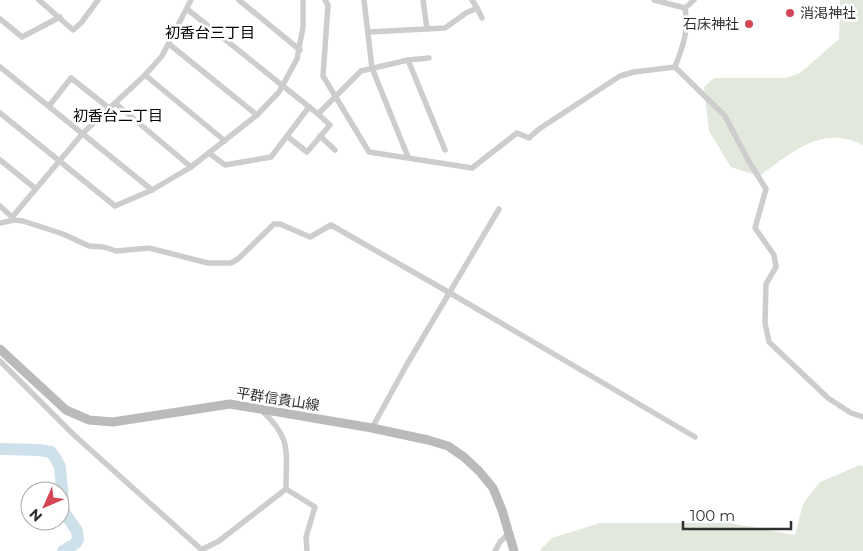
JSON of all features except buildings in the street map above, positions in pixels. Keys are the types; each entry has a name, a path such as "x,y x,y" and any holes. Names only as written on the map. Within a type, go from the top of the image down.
{"main road":[{"name":"平群信貴山線","path":"0,349 66,410 89,420 113,422 230,404 372,428 448,446 480,471 493,488 502,510 514,551"}],"street":[{"path":"39,0 73,30 81,23 98,0"},
{"path":"0,223 13,218 83,133 115,104 162,56 191,0"},
{"path":"238,0 300,50"},
{"path":"0,113 115,206 152,190 191,167 256,115 283,87 300,50 304,27 303,0"},
{"path":"325,0 328,5 322,76 336,95 369,152 472,168 518,133 530,138 539,129 620,76 634,72 675,67"},
{"path":"364,0 372,68 408,157"},
{"path":"423,0 427,29"},
{"path":"472,0 482,18"},
{"path":"654,0 686,8"},
{"path":"686,8 694,0"},
{"path":"368,32 445,28 466,13 478,8"},
{"path":"675,67 686,36 688,23 686,8"},
{"path":"187,9 330,125 307,152 288,137"},
{"path":"0,18 22,37 60,17"},
{"path":"169,44 256,115"},
{"path":"318,114 361,71 408,60 428,58"},
{"path":"408,60 445,150"},
{"path":"0,67 152,190"},
{"path":"675,67 725,116 766,189 755,228 774,255 776,267 766,284 765,324 769,342 828,398 851,413 863,417"},
{"path":"144,75 225,141"},
{"path":"49,106 71,78 109,108"},
{"path":"115,104 191,167"},
{"path":"209,153 225,165 271,157 309,107"},
{"path":"320,136 335,150"},
{"path":"0,160 36,189"},
{"path":"0,206 13,218 63,234 88,246 104,247 116,251 149,248 208,263 231,263 274,224 280,224 310,237 331,225 695,437"},
{"path":"372,428 499,209"},
{"path":"0,360 74,435 202,550 219,541 286,489"},
{"path":"260,409 276,423 286,442 286,489"},
{"path":"286,489 315,507 306,537 307,551"},
{"path":"495,551 508,534"}],"shaded area":[{"path":"840,0 863,0 863,145 848,139 820,140 808,144 783,158 759,176 731,167 709,131 704,87 714,78 786,78 800,73 839,39"},
{"path":"860,465 863,466 863,551 540,550 552,538 600,523 730,523 795,535 803,504 820,482"}],"waterway":[{"path":"0,449 40,450 51,452 56,459 60,467 64,512 77,531 78,539 76,543 63,551"}],"place":[{"name":"消渇神社","path":"790,13"},
{"name":"石床神社","path":"749,24"}],"district":[{"name":"初香台三丁目","path":"210,33"},
{"name":"初香台二丁目","path":"118,116"}]}
